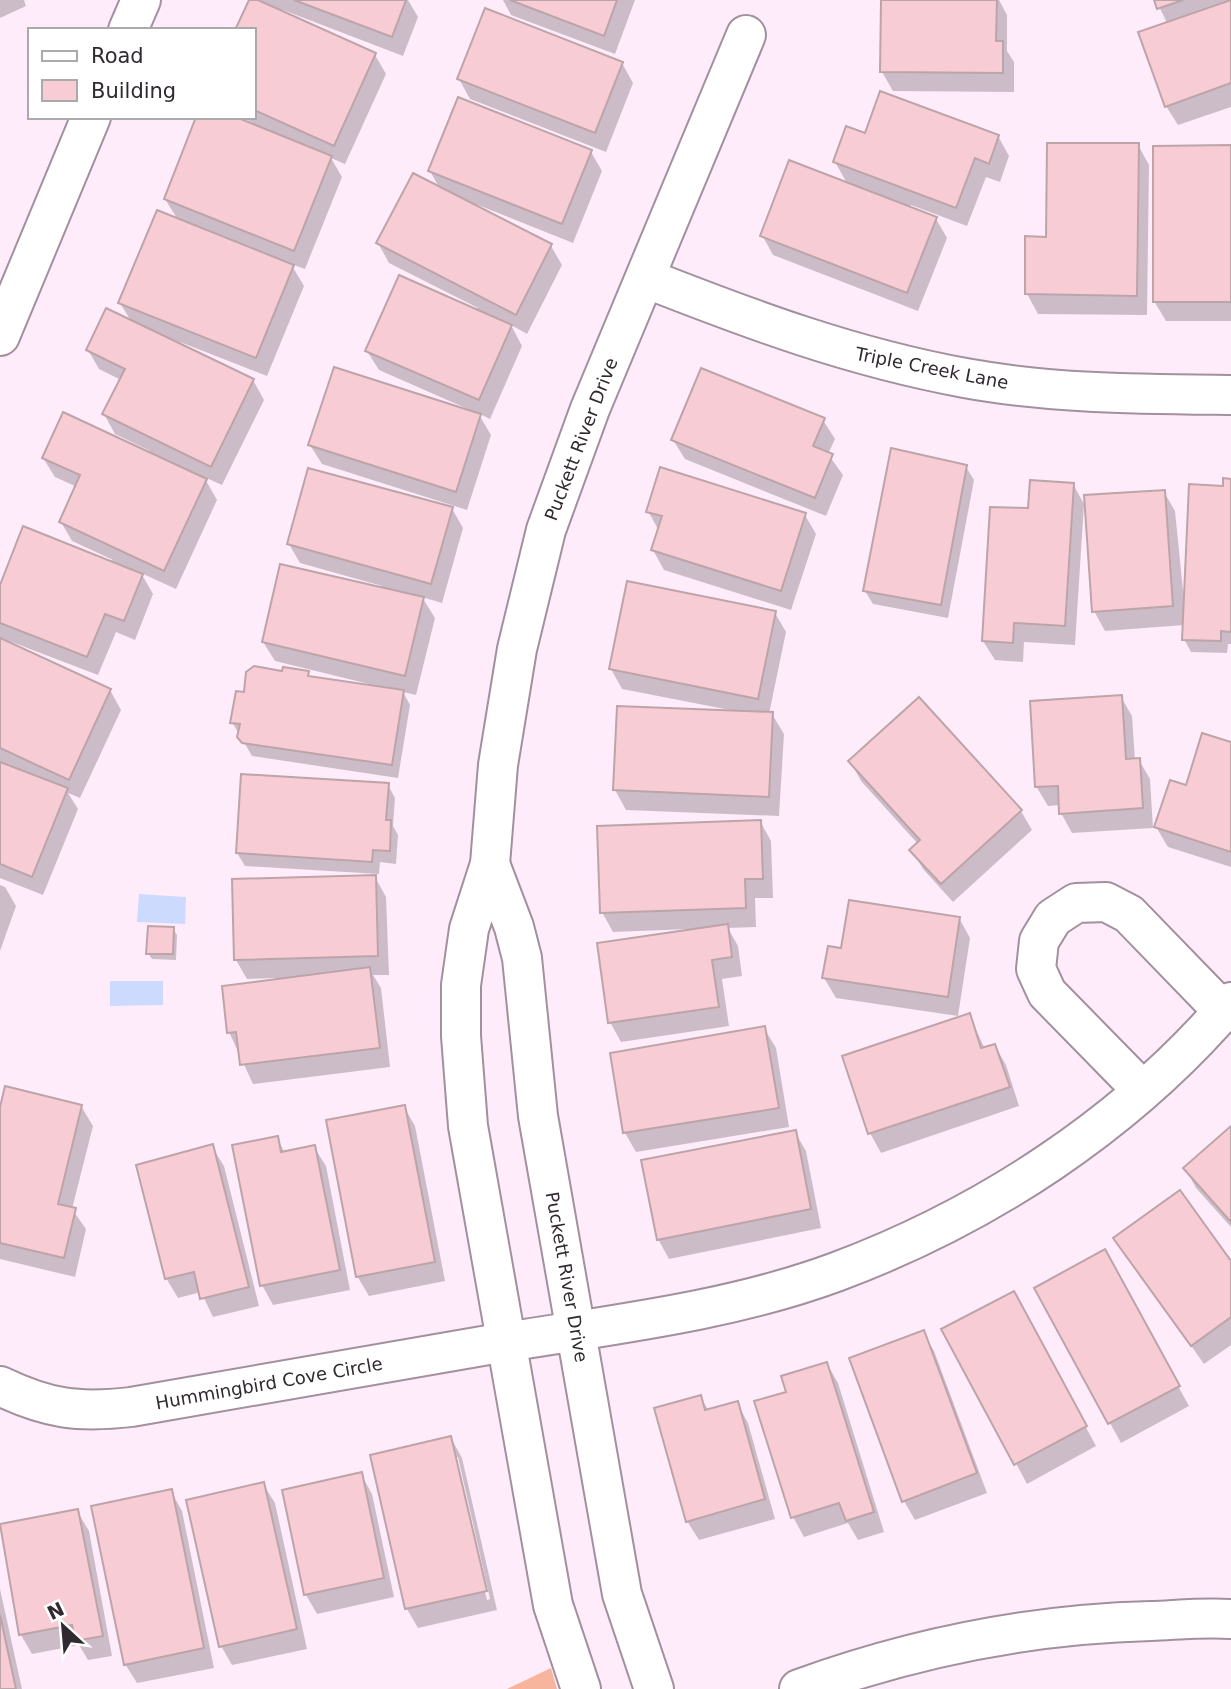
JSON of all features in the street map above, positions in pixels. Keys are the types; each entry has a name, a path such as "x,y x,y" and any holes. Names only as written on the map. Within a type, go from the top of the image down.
{"street":[{"path":"129,28 141,0"},
{"name":"Puckett River Drive","path":"654,1689 541,1336 468,1126 461,1036 461,985 469,929 490,864 498,765 517,649 546,530 590,408 746,35"},
{"path":"0,335 90,119"},
{"name":"Triple Creek Lane","path":"645,278 774,329 863,356 966,379 1087,393 1231,395"},
{"name":"Puckett River Drive","path":"490,864 522,958 538,1116 541,1336 553,1605 581,1689"},
{"path":"1142,1090 1047,993 1036,969 1039,942 1053,918 1076,903 1106,902 1129,914 1227,1007"},
{"name":"Hummingbird Cove Circle","path":"0,1386 34,1402 62,1409 94,1411 732,1301 835,1272 955,1220 1071,1149 1142,1090 1227,1007"},
{"path":"799,1689 855,1669 972,1639 1096,1622 1231,1619"}],"shaded area":[{"path":"551,1668 557,1689 507,1689"}],"water":[{"path":"139,894 186,897 185,924 137,922"},
{"path":"110,981 163,981 163,1005 110,1006"}],"building":[{"path":"249,0 258,0 376,53 334,146 256,111 256,28 236,28"},
{"path":"294,0 406,0 392,37"},
{"path":"510,0 617,0 604,36"},
{"path":"881,0 997,0 996,41 1003,41 1003,73 880,72"},
{"path":"1154,0 1183,0 1157,9"},
{"path":"1231,0 1231,83 1165,107 1138,32"},
{"path":"485,8 623,62 595,133 457,79"},
{"path":"880,91 999,135 989,164 975,158 956,208 833,162 846,126 865,133"},
{"path":"458,97 592,150 562,224 428,171"},
{"path":"195,119 241,119 332,156 294,251 164,199"},
{"path":"1047,143 1139,143 1137,296 1025,294 1025,236 1046,237"},
{"path":"1231,145 1231,302 1153,302 1153,146"},
{"path":"789,160 937,217 907,293 760,236"},
{"path":"413,173 552,244 516,315 376,243"},
{"path":"157,210 294,265 256,358 118,303"},
{"path":"399,275 512,325 479,400 365,351"},
{"path":"106,308 254,379 211,467 102,414 125,369 86,350"},
{"path":"334,367 481,414 456,492 308,445"},
{"path":"701,368 825,418 813,446 833,454 815,498 671,440"},
{"path":"63,412 207,479 164,571 59,522 80,475 42,458"},
{"path":"891,448 967,465 941,605 863,591"},
{"path":"660,467 806,513 781,591 651,550 662,516 646,512"},
{"path":"308,468 453,507 431,584 287,544"},
{"path":"1223,478 1231,479 1231,632 1221,631 1221,641 1182,640 1189,484 1223,486"},
{"path":"1030,480 1074,483 1065,626 1014,623 1013,643 982,641 990,507 1028,508"},
{"path":"1165,490 1173,606 1092,612 1084,495"},
{"path":"23,526 143,574 124,621 105,614 87,657 0,623 0,585"},
{"path":"280,564 424,597 405,676 262,642"},
{"path":"627,581 776,611 758,699 609,669"},
{"path":"0,638 111,689 69,780 0,748"},
{"path":"254,666 282,671 283,667 309,671 308,676 404,690 392,765 242,743 237,737 240,724 230,723 236,691 244,692 246,672"},
{"path":"1122,695 1126,759 1140,758 1143,808 1059,814 1058,786 1035,787 1030,701"},
{"path":"919,697 1022,810 941,884 909,850 920,840 848,761"},
{"path":"617,706 773,712 769,797 613,790"},
{"path":"1202,733 1231,742 1231,852 1154,827 1170,780 1186,785"},
{"path":"0,762 68,788 32,877 0,864"},
{"path":"241,774 389,783 386,820 391,820 390,851 373,850 372,862 236,853"},
{"path":"761,820 763,879 745,879 746,908 600,913 597,826"},
{"path":"376,875 378,956 234,960 232,879"},
{"path":"849,900 960,917 948,997 822,978 828,946 841,948"},
{"path":"728,924 732,957 712,960 719,1007 608,1023 597,943"},
{"path":"148,926 174,927 173,954 146,954"},
{"path":"370,967 380,1048 240,1065 236,1032 227,1033 222,986"},
{"path":"970,1013 981,1048 995,1044 1010,1087 868,1134 842,1056"},
{"path":"765,1026 779,1108 623,1133 610,1053"},
{"path":"5,1086 82,1105 58,1204 76,1208 64,1258 0,1243 0,1107"},
{"path":"405,1105 435,1262 356,1277 326,1120"},
{"path":"1231,1126 1231,1222 1183,1168"},
{"path":"796,1130 811,1209 657,1240 641,1160"},
{"path":"278,1136 281,1152 315,1145 340,1270 260,1286 232,1145"},
{"path":"213,1144 249,1287 200,1299 194,1272 165,1279 136,1165"},
{"path":"1180,1190 1231,1261 1231,1317 1191,1346 1113,1238"},
{"path":"1105,1249 1180,1386 1108,1424 1034,1288"},
{"path":"1014,1291 1087,1426 1014,1465 941,1329"},
{"path":"924,1330 977,1473 902,1502 849,1358"},
{"path":"827,1362 874,1512 846,1521 839,1503 791,1518 754,1401 786,1392 781,1376"},
{"path":"701,1395 705,1410 738,1401 765,1499 686,1522 654,1408"},
{"path":"451,1436 487,1591 405,1609 370,1455"},
{"path":"362,1472 384,1578 304,1595 282,1490"},
{"path":"264,1482 297,1629 219,1647 186,1500"},
{"path":"172,1489 204,1648 124,1665 91,1506"},
{"path":"78,1509 103,1636 75,1641 72,1625 19,1635 0,1524"},
{"path":"0,1615 16,1689 0,1689"}]}
